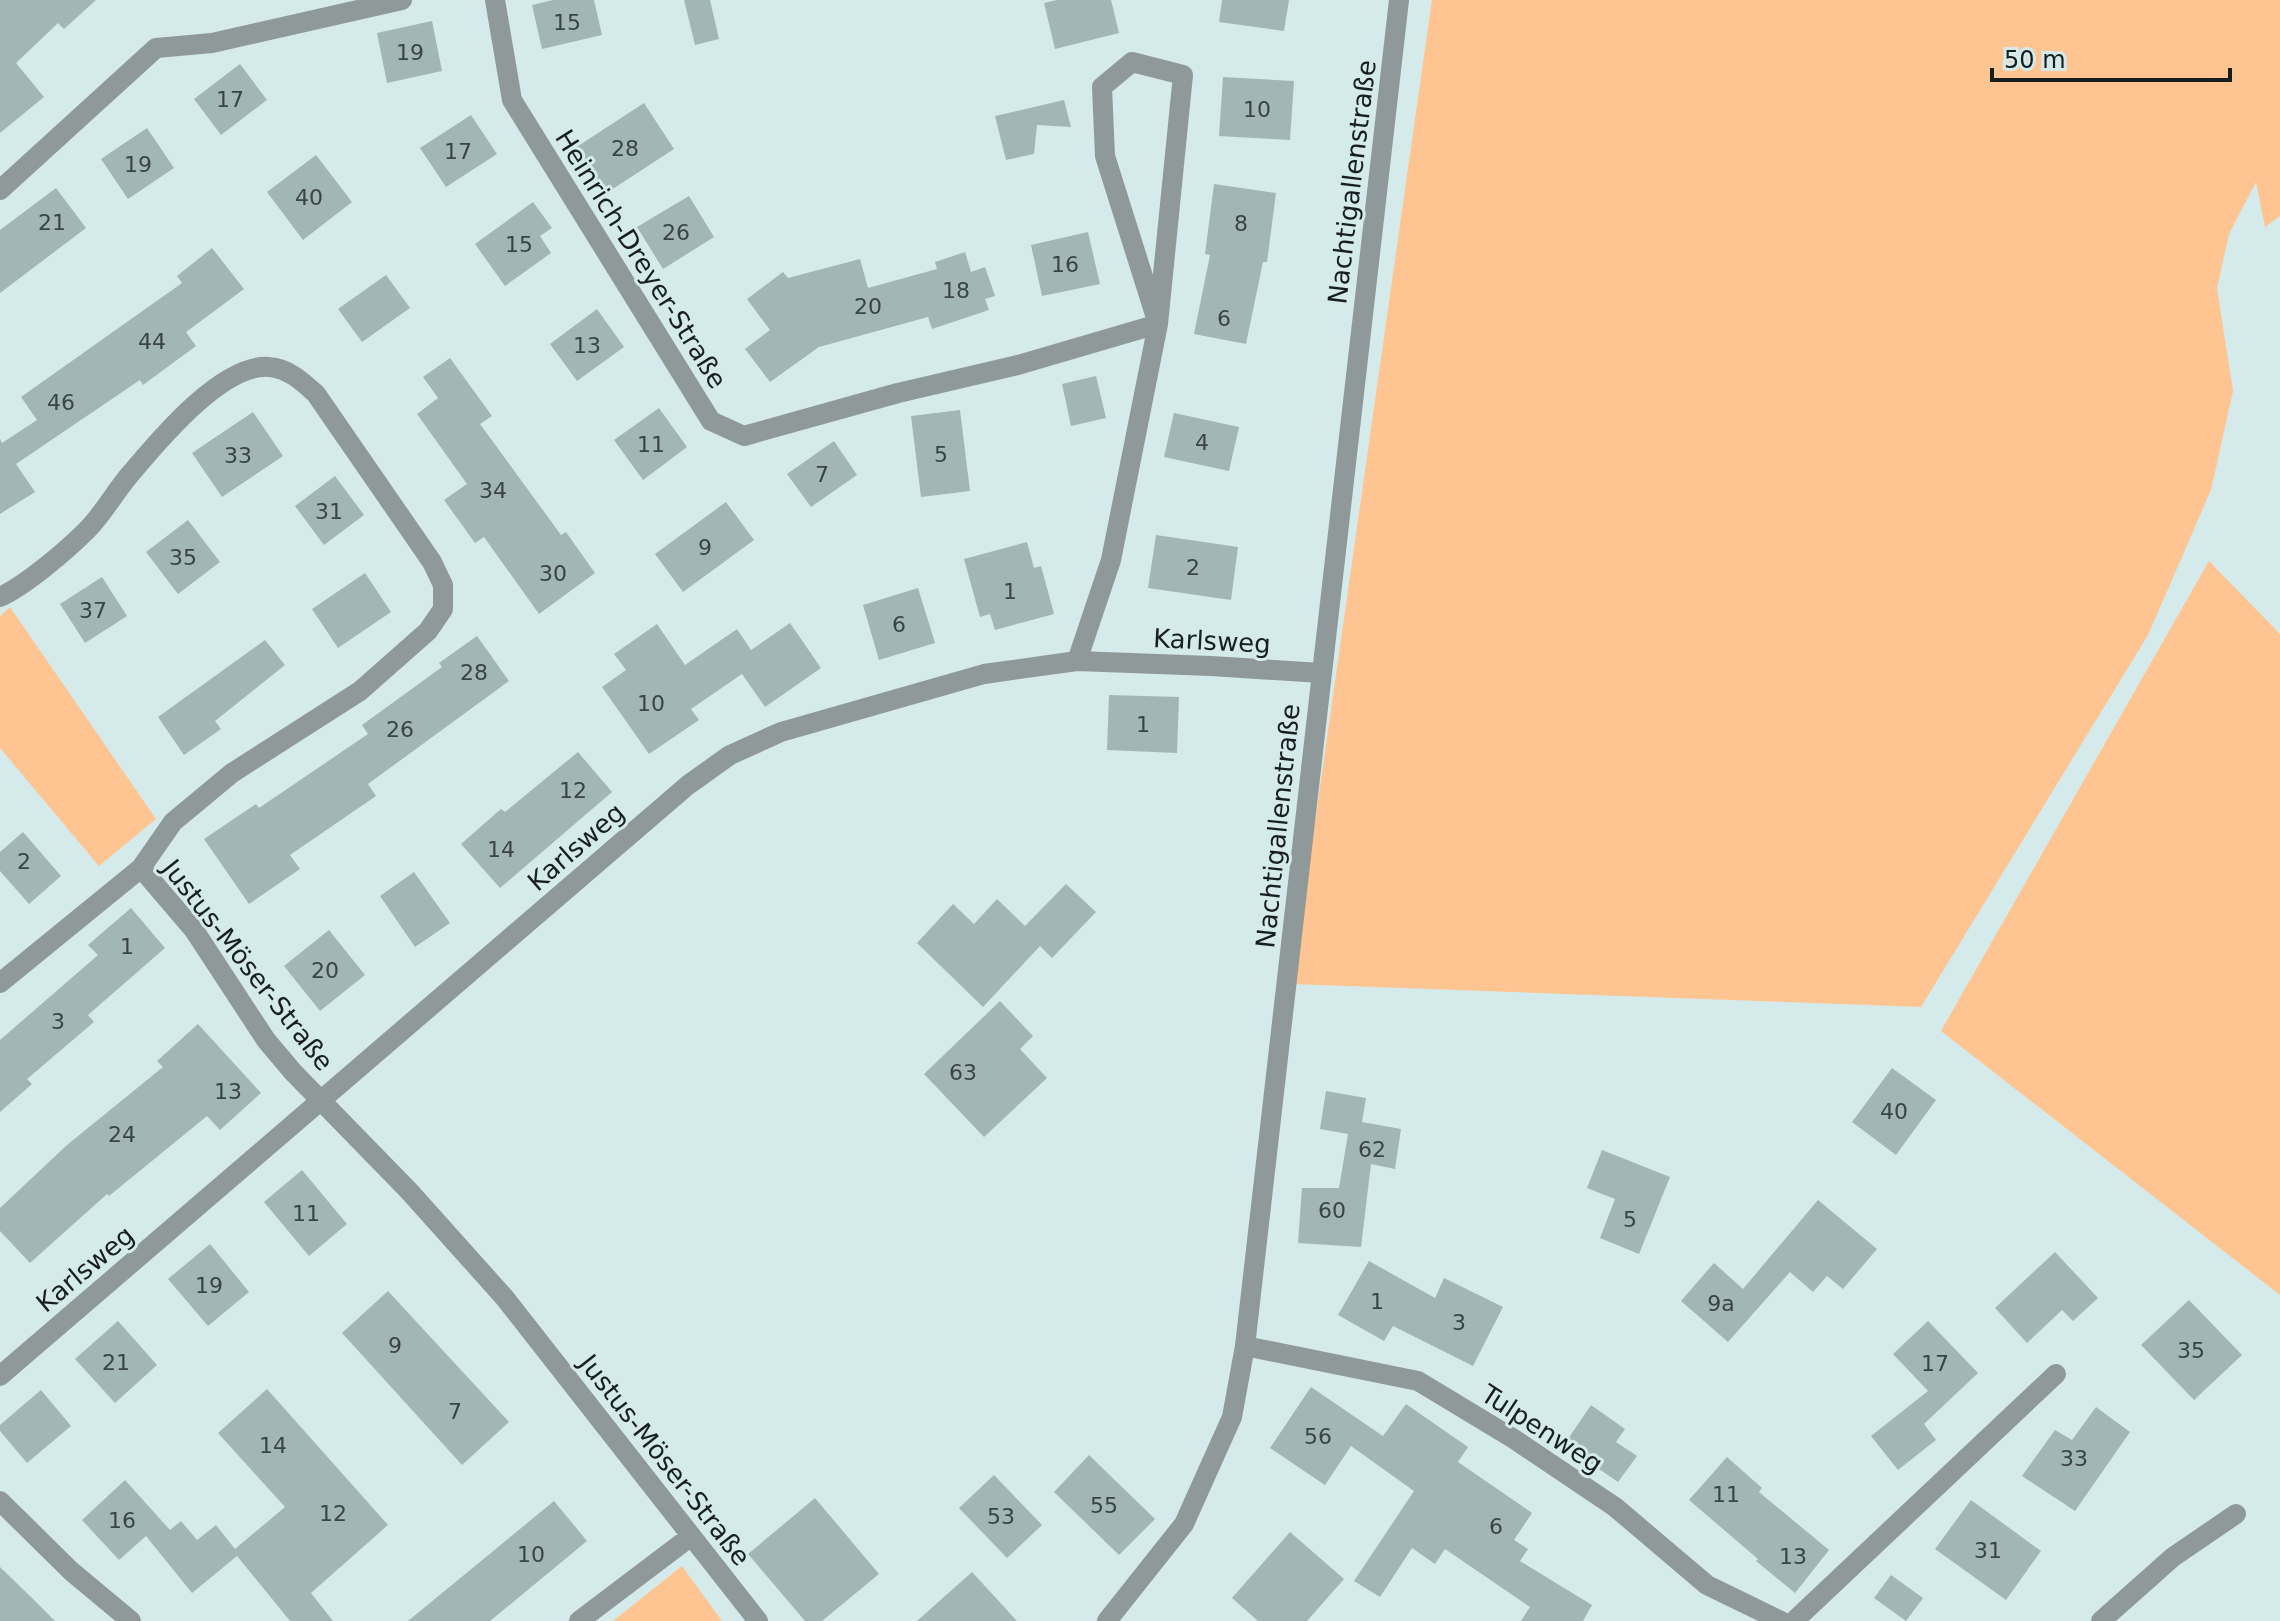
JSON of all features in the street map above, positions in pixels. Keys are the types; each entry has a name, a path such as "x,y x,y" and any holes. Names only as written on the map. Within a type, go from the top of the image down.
{"street":[{"path":"0,190 156,48 212,43 402,0"},
{"name":"Heinrich-Dreyer-Straße","path":"495,0 512,100 711,421 744,436 898,393 1018,365 1158,324"},
{"name":"Nachtigallenstraße","path":"1107,1621 1184,1524 1232,1417 1245,1346 1399,0"},
{"path":"1077,661 1111,560 1158,324 1183,75 1132,62 1102,87 1105,156 1158,324"},
{"name":"Justus-Möser-Straße","path":"0,597 15,590 88,529 131,472 217,385 242,371 270,367 295,376 316,394 432,562 443,585 443,609 428,631 360,691 232,773 173,822 141,868 194,930 266,1040 504,1297 758,1621"},
{"name":"Karlsweg","path":"0,1376 688,785 730,755 781,732 984,674 1077,661 1321,673"},
{"path":"0,983 141,868"},
{"name":"Tulpenweg","path":"1245,1346 1418,1381 1514,1439 1615,1507 1707,1585 1781,1621"},
{"path":"1794,1621 2056,1374"},
{"path":"0,1501 71,1571 131,1621"},
{"path":"2101,1621 2173,1557 2236,1514"},
{"path":"579,1621 690,1537"}],"shaded area":[{"path":"1432,0 2280,0 2280,216 2265,227 2256,182 2229,234 2217,288 2233,391 2211,490 2148,635 1921,1007 1292,984"},
{"path":"2209,561 2280,634 2280,1295 1941,1031"},
{"path":"10,607 156,819 99,866 0,748 0,616"},
{"path":"682,1566 722,1621 613,1621"}],"building":[{"path":"0,0 96,0 64,29 58,23 16,63 44,97 0,133"},
{"path":"553,0 594,0 602,35 542,49 532,5"},
{"path":"684,0 710,0 719,39 695,45"},
{"path":"1057,0 1111,0 1119,33 1055,49 1044,3"},
{"path":"1222,0 1289,0 1284,31 1219,22"},
{"path":"432,21 442,71 387,83 377,33"},
{"path":"240,64 267,100 221,135 194,99"},
{"path":"1223,77 1294,81 1290,140 1219,136"},
{"path":"1064,100 1071,127 1037,125 1034,154 1006,160 995,116"},
{"path":"644,103 674,149 605,194 575,148"},
{"path":"471,115 497,154 446,187 420,148"},
{"path":"147,128 174,168 128,199 101,159"},
{"path":"316,155 352,202 303,240 267,192"},
{"path":"1214,184 1276,193 1267,262 1263,262 1246,344 1194,334 1210,255 1205,254"},
{"path":"56,188 86,228 0,293 0,230"},
{"path":"689,196 714,237 663,269 637,227"},
{"path":"533,202 552,228 540,236 551,253 505,286 475,244"},
{"path":"1088,232 1100,284 1042,296 1031,245"},
{"path":"212,248 244,289 186,332 196,346 143,385 140,380 16,464 35,492 0,514 0,439 2,443 37,420 21,397 182,283 177,276"},
{"path":"965,252 971,272 985,267 995,296 985,299 989,310 932,329 928,317 819,347 770,382 745,349 770,330 747,299 783,272 788,278 860,259 868,288 937,269 935,262"},
{"path":"386,275 410,308 362,342 338,309"},
{"path":"597,309 624,347 577,381 550,344"},
{"path":"450,358 492,416 480,424 561,535 566,532 595,573 539,614 484,537 475,543 444,500 467,484 417,414 438,398 423,377"},
{"path":"1096,376 1106,418 1071,426 1062,384"},
{"path":"659,408 687,447 643,480 614,440"},
{"path":"960,410 970,491 921,497 911,416"},
{"path":"253,412 283,456 222,497 192,453"},
{"path":"1174,413 1239,427 1229,471 1164,457"},
{"path":"834,441 857,475 811,507 787,474"},
{"path":"335,476 364,515 324,545 295,506"},
{"path":"726,502 754,540 683,592 655,554"},
{"path":"188,520 220,562 178,594 146,552"},
{"path":"1156,535 1238,547 1231,600 1148,588"},
{"path":"1027,542 1034,568 1041,566 1054,614 995,630 990,614 980,617 964,559"},
{"path":"365,573 391,612 338,648 312,609"},
{"path":"102,577 127,616 85,643 60,604"},
{"path":"918,588 935,643 879,660 863,605"},
{"path":"790,623 821,668 765,707 742,674 691,709 699,720 649,754 602,687 626,670 614,654 657,624 685,665 737,629 751,650"},
{"path":"477,636 509,681 368,784 376,796 290,855 300,869 249,904 204,839 256,804 259,808 368,734 362,725 442,667 439,663"},
{"path":"265,640 285,665 215,721 221,729 184,755 158,717"},
{"path":"1109,695 1179,697 1177,753 1107,750"},
{"path":"578,752 612,792 500,888 461,844 501,809 505,812"},
{"path":"23,832 61,876 29,904 0,871 0,852"},
{"path":"414,872 450,923 415,947 380,896"},
{"path":"1066,884 1096,912 1052,958 1040,946 983,1007 917,943 953,904 974,924 997,899 1025,926"},
{"path":"131,908 165,948 88,1015 94,1022 27,1079 32,1084 0,1112 0,1040 98,955 88,945"},
{"path":"329,930 365,975 320,1011 284,966"},
{"path":"1000,1001 1033,1036 1020,1049 1047,1078 984,1137 924,1074"},
{"path":"198,1024 261,1093 220,1130 207,1116 109,1196 107,1194 30,1263 0,1231 0,1208 67,1145 163,1067 157,1061"},
{"path":"1892,1068 1936,1100 1896,1155 1852,1122"},
{"path":"1326,1091 1366,1098 1362,1122 1401,1129 1395,1169 1371,1164 1361,1247 1298,1243 1302,1188 1339,1188 1348,1134 1320,1129"},
{"path":"1602,1150 1670,1177 1639,1254 1600,1238 1615,1199 1587,1188"},
{"path":"302,1170 347,1224 309,1256 264,1202"},
{"path":"1818,1200 1877,1249 1843,1289 1827,1276 1813,1292 1790,1272 1728,1342 1681,1301 1714,1263 1743,1289"},
{"path":"210,1244 249,1292 208,1326 168,1279"},
{"path":"2055,1252 2098,1298 2073,1321 2062,1310 2027,1343 1995,1308"},
{"path":"1369,1261 1435,1298 1444,1278 1503,1307 1473,1366 1393,1326 1384,1341 1338,1315"},
{"path":"388,1291 509,1422 462,1465 342,1333"},
{"path":"2189,1300 2242,1355 2194,1400 2141,1345"},
{"path":"118,1321 157,1365 115,1403 75,1359"},
{"path":"1928,1321 1978,1373 1924,1424 1936,1440 1898,1470 1871,1436 1928,1391 1893,1354"},
{"path":"1311,1387 1383,1436 1406,1404 1468,1447 1458,1462 1532,1513 1514,1540 1528,1549 1520,1561 1592,1605 1583,1621 1521,1621 1530,1607 1445,1549 1435,1564 1412,1548 1380,1597 1354,1581 1414,1491 1351,1446 1325,1485 1270,1448"},
{"path":"267,1389 388,1525 311,1593 333,1621 290,1621 237,1556 192,1593 146,1536 119,1560 82,1520 125,1480 170,1530 181,1521 197,1540 216,1525 235,1549 285,1507 218,1433"},
{"path":"41,1390 71,1426 27,1463 0,1431 0,1425"},
{"path":"1591,1405 1625,1429 1616,1442 1637,1456 1618,1482 1564,1445"},
{"path":"2096,1407 2130,1432 2075,1511 2022,1476 2055,1430 2072,1440"},
{"path":"1089,1455 1155,1519 1119,1555 1054,1492"},
{"path":"1727,1457 1762,1488 1759,1492 1829,1550 1795,1593 1689,1500"},
{"path":"994,1475 1042,1525 1007,1558 959,1508"},
{"path":"815,1498 879,1574 822,1621 805,1621 748,1554"},
{"path":"1971,1500 2041,1551 2006,1600 1935,1549"},
{"path":"554,1501 587,1541 490,1621 408,1621"},
{"path":"1290,1532 1344,1579 1307,1621 1258,1621 1232,1598"},
{"path":"0,1567 33,1599 55,1621 0,1621"},
{"path":"972,1572 1017,1621 917,1621"},
{"path":"1891,1575 1923,1598 1906,1621 1874,1598"}]}
